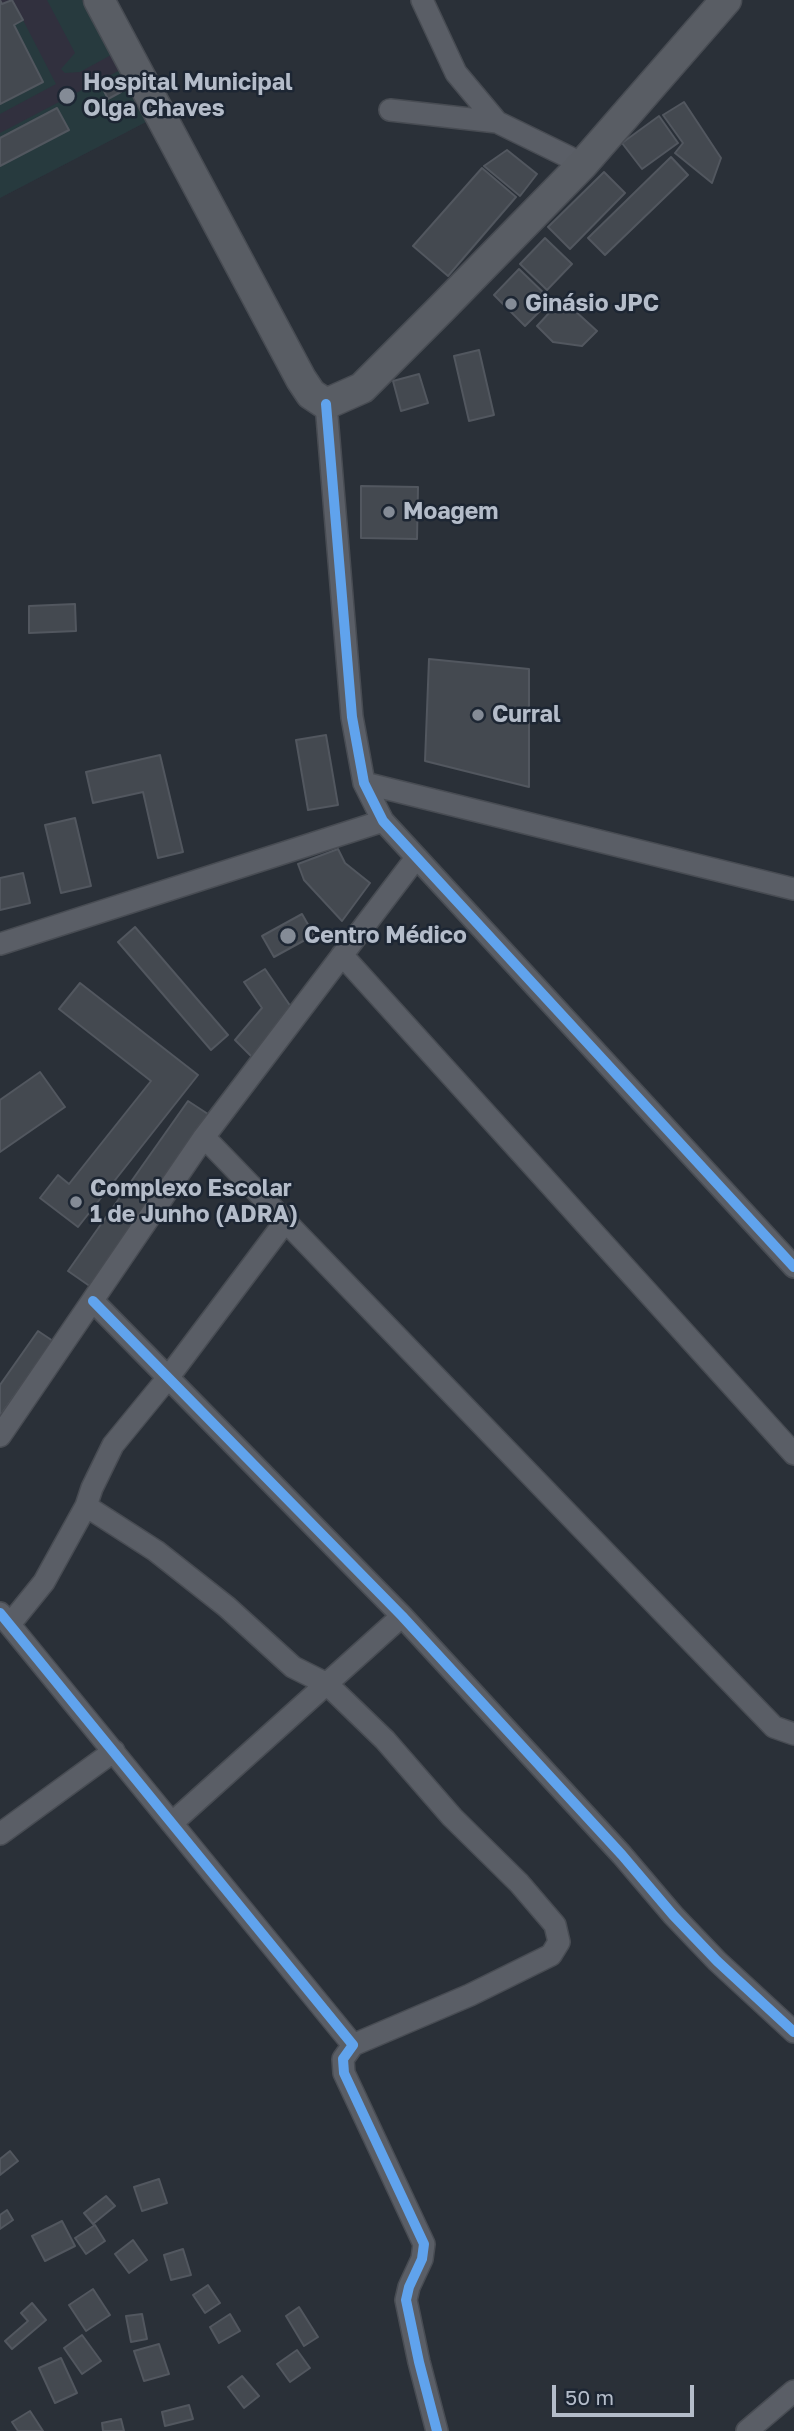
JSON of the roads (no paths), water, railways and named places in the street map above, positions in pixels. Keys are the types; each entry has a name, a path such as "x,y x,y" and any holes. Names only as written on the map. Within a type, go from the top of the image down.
{"main road":[{"path":"107,2 301,379 311,394 326,404 362,387 583,164 726,0"}],"street":[{"path":"422,0 451,64 497,122"},
{"path":"390,110 497,122 583,164"},
{"path":"326,404 352,717 364,783 383,821 794,1267"},
{"path":"364,783 794,889"},
{"path":"0,944 383,821"},
{"path":"0,1436 204,1138 416,858"},
{"path":"342,955 794,1454"},
{"path":"204,1138 774,1727 794,1734"},
{"path":"285,1222 167,1379 113,1445 86,1506 44,1582 5,1619 353,2045"},
{"path":"93,1301 402,1616 717,1961 794,2032"},
{"path":"86,1506 156,1551 227,1607 293,1667 327,1684 385,1740 452,1817 519,1884 555,1925 559,1942 551,1955 470,1995 353,2045 343,2059 344,2073 424,2244 422,2259 406,2300 437,2431"},
{"path":"172,1823 402,1616"},
{"path":"0,1834 114,1751"},
{"path":"747,2431 794,2391"}],"place":[{"name":"Hospital Municipal Olga Chaves","path":"67,96"},
{"name":"Ginásio JPC","path":"511,304"},
{"name":"Moagem","path":"389,512"},
{"name":"Curral","path":"478,715"},
{"name":"Centro Médico","path":"288,936"},
{"name":"Complexo Escolar 1 de Junho (ADRA)","path":"76,1202"}]}
